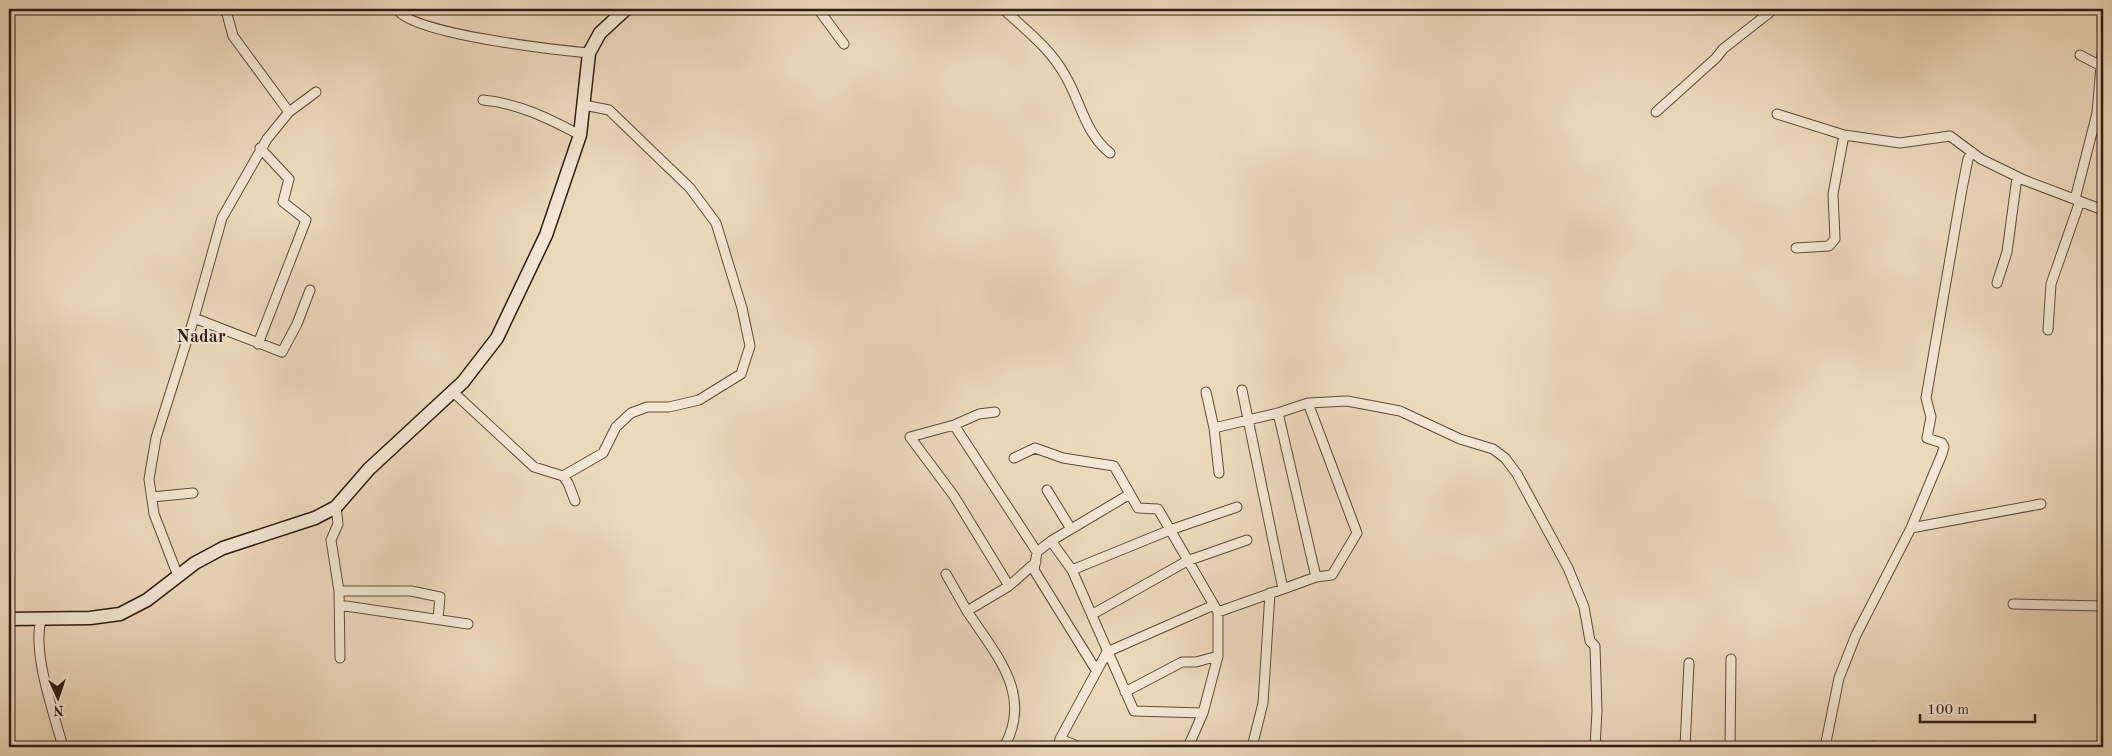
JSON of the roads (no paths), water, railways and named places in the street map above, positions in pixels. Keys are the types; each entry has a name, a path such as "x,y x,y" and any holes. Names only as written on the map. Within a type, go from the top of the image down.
{"main road":[{"path":"9,619 90,618 120,614 147,600 195,563 223,548 298,524 336,506 369,469 463,382 497,338 546,235 580,135 589,53 600,33 626,9"}],"street":[{"path":"223,9 227,14 233,36 289,112"},
{"path":"397,9 408,18 460,34 517,46 589,53"},
{"path":"818,9 844,44"},
{"path":"1003,9 1051,52 1067,77 1090,131 1098,144 1110,153"},
{"path":"1656,112 1716,58 1723,49 1774,9"},
{"path":"2048,330 2051,284 2078,200 2097,113 2103,46"},
{"path":"2080,55 2102,66"},
{"path":"178,576 154,514 149,479 151,456 194,318 222,218 260,148 289,112 316,92"},
{"path":"484,100 500,101 548,118 580,135"},
{"path":"562,476 602,453 616,427 631,413 647,406 670,407 699,400 741,374 750,346 742,308 716,223 690,188 610,110 584,105"},
{"path":"1776,114 1844,135 1900,143 1950,136 1972,152 2017,176 2103,210"},
{"path":"1796,248 1829,246 1835,239 1833,194 1844,135"},
{"path":"258,344 306,220 283,202 290,179 260,148"},
{"path":"1826,747 1839,678 1856,636 1911,528 1944,447 1942,443 1927,438 1931,416 1926,398 1962,189 1968,159 1972,152"},
{"path":"1998,283 2007,252 2017,176"},
{"path":"194,318 282,352 297,324 310,290"},
{"path":"1242,390 1283,589"},
{"path":"452,391 534,466 562,476 568,483 575,501"},
{"path":"1206,392 1214,428 1219,473"},
{"path":"1214,428 1278,413 1308,403 1347,401 1400,412 1460,439 1493,449 1505,458 1517,474 1568,568 1584,607 1590,641 1595,646 1598,711 1596,747"},
{"path":"1080,747 1059,743 1107,652 1216,609 1316,577 1332,575 1357,533 1308,403"},
{"path":"995,412 979,414 954,425 910,436 954,496 1009,586"},
{"path":"1278,413 1316,577"},
{"path":"954,425 1037,552 1034,570 1096,670"},
{"path":"1014,458 1035,448 1063,458 1114,466 1138,508 1158,509 1216,609 1218,656 1203,714 1188,747"},
{"path":"1046,490 1071,529"},
{"path":"152,497 193,492"},
{"path":"1037,552 1051,541 1130,494"},
{"path":"1911,528 2041,504"},
{"path":"336,506 338,524 331,540 339,591 340,658"},
{"path":"1072,570 1170,530 1237,506"},
{"path":"1093,614 1188,561 1247,540"},
{"path":"1051,541 1072,570 1093,614 1107,652 1134,711 1203,714"},
{"path":"967,611 1009,586 1036,562"},
{"path":"946,574 967,611 1010,678 1015,695 1012,728 1004,747"},
{"path":"339,591 412,591 440,598 438,619"},
{"path":"1252,747 1263,703 1270,593"},
{"path":"2013,604 2103,606"},
{"path":"339,605 468,624"},
{"path":"41,620 39,628 43,669 63,747"},
{"path":"1125,692 1182,662 1196,662 1218,656"},
{"path":"1730,747 1731,658"},
{"path":"1686,747 1689,663"}],"district":[{"name":"Nadar","path":"201,337"}]}
